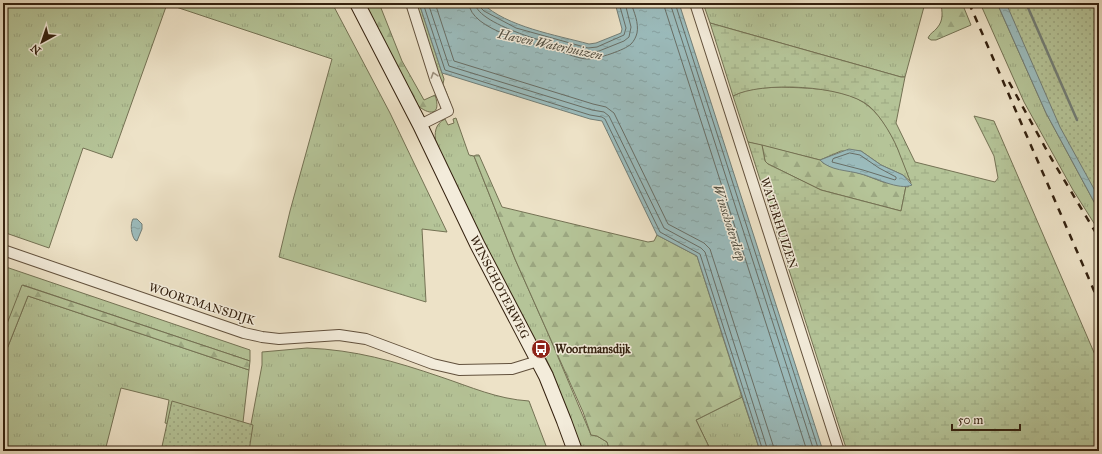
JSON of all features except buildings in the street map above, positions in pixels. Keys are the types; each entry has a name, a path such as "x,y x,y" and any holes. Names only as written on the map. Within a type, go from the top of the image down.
{"main road":[{"name":"WINSCHOTERWEG","path":"357,3 420,125 477,244 538,361 564,421 574,451"}],"street":[{"path":"411,3 435,79 448,111 420,125"},
{"name":"WATERHUIZEN","path":"695,3 839,451"},
{"name":"WOORTMANSDIJK","path":"3,250 244,333 262,337 279,339 339,334 366,339 433,364 458,370 512,369 538,361"}],"green space":[{"path":"3,3 332,3 390,113 447,232 422,229 426,302 279,257 290,211 332,59 167,4 112,158 83,148 49,248 3,232"},
{"path":"365,3 379,3 402,61 424,100 435,95 437,107 433,112 425,111 416,104"},
{"path":"414,3 419,3 444,79 443,84 450,102 447,103"},
{"path":"703,3 925,3 905,77 901,77 710,23"},
{"path":"941,3 962,3 971,25 936,40 931,40 928,38 929,36 936,29 942,19"},
{"path":"980,3 997,3 1046,113 1099,211 1099,231 1073,190 1024,102"},
{"path":"1002,3 1099,3 1099,205 1063,141"},
{"path":"710,23 905,77 896,123 915,162 995,182 998,178 994,156 974,116 994,121 1099,364 1099,451 847,451 748,142 762,145 765,161 768,164 821,190 901,211 906,186 908,187 911,183 898,149 887,129 874,110 857,99 841,93 782,87 746,91 733,96"},
{"path":"781,87 834,91 851,96 863,102 882,121 890,132 911,182 903,175 881,165 861,151 841,151 820,160 748,142 733,96 751,89"},
{"path":"456,118 469,155 474,156 515,259 591,435 597,436 607,442 610,451 582,451 551,374 553,373 538,342 536,343 498,276 471,215 436,143 435,132 439,123 445,119 448,125 454,123 453,119"},
{"path":"762,145 820,160 823,163 862,174 883,182 906,186 901,211 821,190 768,164 765,161"},
{"path":"479,155 502,207 648,242 654,241 657,235 697,256 742,397 696,420 711,451 610,451 607,442 597,436 591,435 583,412 515,259 474,156"},
{"path":"3,266 250,350 250,361 23,285 3,334"},
{"path":"22,285 250,361 249,370 28,296 3,359 3,334"},
{"path":"28,296 249,370 242,431 225,437 165,423 169,400 121,388 105,451 3,451 3,359"},
{"path":"307,348 342,351 375,357 424,371 495,395 529,401 548,451 246,451 262,365 262,352"},
{"path":"742,397 760,451 711,451 696,420"},
{"path":"172,401 253,425 249,451 161,451"}],"water":[{"path":"419,3 482,3 492,11 518,24 589,44 596,43 621,33 622,29 615,3 679,3 823,451 760,451 697,256 657,235 602,121 590,119 442,73"},
{"path":"997,3 1006,3 1060,127 1099,198 1099,211 1046,113"},
{"path":"849,149 861,151 881,165 903,175 912,185 894,185 861,174 834,168 824,164 820,160"},
{"path":"133,219 137,219 142,224 142,229 137,241 134,238 131,227"}],"waterway":[{"path":"1026,3 1077,120"}],"railway":[{"path":"969,3 1099,302"},
{"path":"1009,82 1051,158 1099,238"}],"place":[{"name":"Woortmansdijk","path":"541,349"}],"water label":[{"name":"Haven Waterhuizen","path":"550,45"},
{"name":"Winschoterdiep","path":"729,223"}]}
